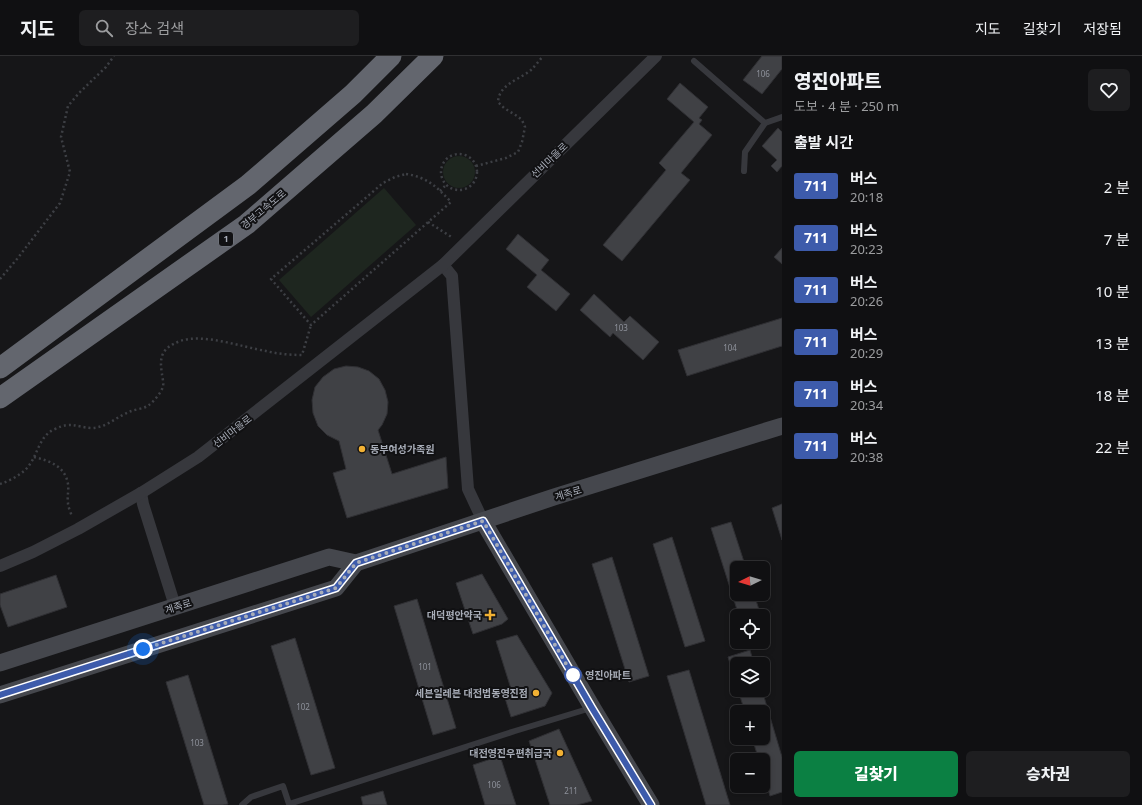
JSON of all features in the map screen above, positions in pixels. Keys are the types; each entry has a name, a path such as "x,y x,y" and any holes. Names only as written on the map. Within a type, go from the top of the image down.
{"highway":[{"path":"0,368 248,185 353,94 392,56"},
{"name":"경부고속도로","path":"0,398 247,224 374,114 433,56"}],"main road":[{"name":"계족로","path":"0,663 328,557 356,563 554,497 782,426"},
{"path":"483,521 592,708 651,805"},
{"path":"0,695 336,588 356,563"}],"street":[{"name":"선비마을로","path":"0,566 33,552 78,529 141,493 198,457 443,265 656,56"},
{"path":"443,265 452,276 468,489 483,521"},
{"path":"141,493 143,504 175,606"}],"lane":[{"path":"694,60 765,123"},
{"path":"744,171 745,152 765,123 782,117"},
{"path":"242,805 250,797 283,786 289,804 493,738 592,708"}],"path":[{"path":"0,279 22,254 60,203 70,172 61,137 68,106 106,67 114,56"},
{"path":"476,166 506,158 518,152 525,127 522,120 498,102 499,95 505,87 531,70 543,56"},
{"path":"464,154 470,157 476,166 477,175 475,181 471,186 465,189 458,190 451,188 446,185 442,179 442,166 445,160 450,156 464,154"},
{"path":"0,484 26,469 45,435 55,429 70,424 91,428 103,426 129,412 148,406 157,397 163,386 160,363 161,355 171,346 180,341 194,338 205,339 285,355 302,355 311,325 451,202 425,179 406,174 395,177 383,183 271,279 311,325"},
{"path":"440,191 446,185"},
{"path":"428,222 453,238"},
{"path":"34,457 49,461 58,466 65,473 68,484 68,504 73,522"}],"shaded area":[{"path":"456,156 462,156 472,163 475,172 474,178 468,185 462,188 456,188 446,181 443,175 443,169 450,159"},
{"path":"384,188 416,225 311,317 279,280"}],"building":[{"path":"762,56 782,56 782,69 762,94 743,80"},
{"path":"680,83 708,107 699,118 702,120 699,124 712,135 681,173 690,180 622,261 603,245 666,170 659,163 694,122 667,99"},
{"path":"778,128 782,132 782,166 777,172 771,166 777,160 762,146"},
{"path":"518,234 549,260 541,270 570,294 556,311 527,287 537,275 506,249"},
{"path":"782,248 782,264 774,257"},
{"path":"594,294 624,322 630,316 659,342 643,360 613,333 610,337 580,310"},
{"path":"782,318 782,346 687,376 678,350"},
{"name":"동부여성가족원","path":"346,366 358,367 369,371 379,379 385,390 388,402 387,414 378,430 392,474 446,457 448,488 347,518 333,473 346,469 339,441 327,435 318,426 313,413 312,400 315,387 323,377 334,369"},
{"path":"782,504 782,540 772,508"},
{"path":"731,522 744,561 730,561 730,588 711,528"},
{"path":"672,537 705,641 685,647 653,544"},
{"path":"612,557 649,676 629,682 592,564"},
{"path":"482,574 508,619 502,624 473,634 456,583"},
{"path":"56,575 67,607 8,627 0,605 0,594"},
{"path":"417,599 456,728 433,735 394,606"},
{"path":"734,601 756,601 759,609 737,609"},
{"path":"517,635 552,693 545,706 511,717 504,695 512,692 496,641"},
{"path":"295,638 335,768 311,775 271,646"},
{"path":"750,650 752,657 730,657 730,663 728,657"},
{"path":"689,670 730,805 706,805 667,676"},
{"path":"188,675 228,804 204,805 166,682"},
{"path":"740,697 764,697 766,705 743,705"},
{"path":"770,717 782,757 782,792 770,796 770,753 757,753 754,745 770,745"},
{"path":"559,729 592,801 577,805 550,805 529,741"},
{"path":"500,756 516,805 485,805 473,765"},
{"path":"383,791 387,805 363,805 361,797"}],"bus line":[{"name":"711","path":"0,695 336,588 356,563 483,521 592,708 651,805"}],"place":[{"name":"동부여성가족원","path":"362,449"},
{"name":"대덕평안약국","path":"490,615"},
{"name":"영진아파트","path":"573,675"},
{"name":"세븐일레븐 대전법동영진점","path":"536,693"},
{"name":"대전영진우편취급국","path":"560,753"}],"route":[{"path":"143,649 336,588 356,563 483,521 576,681 573,675"}]}
